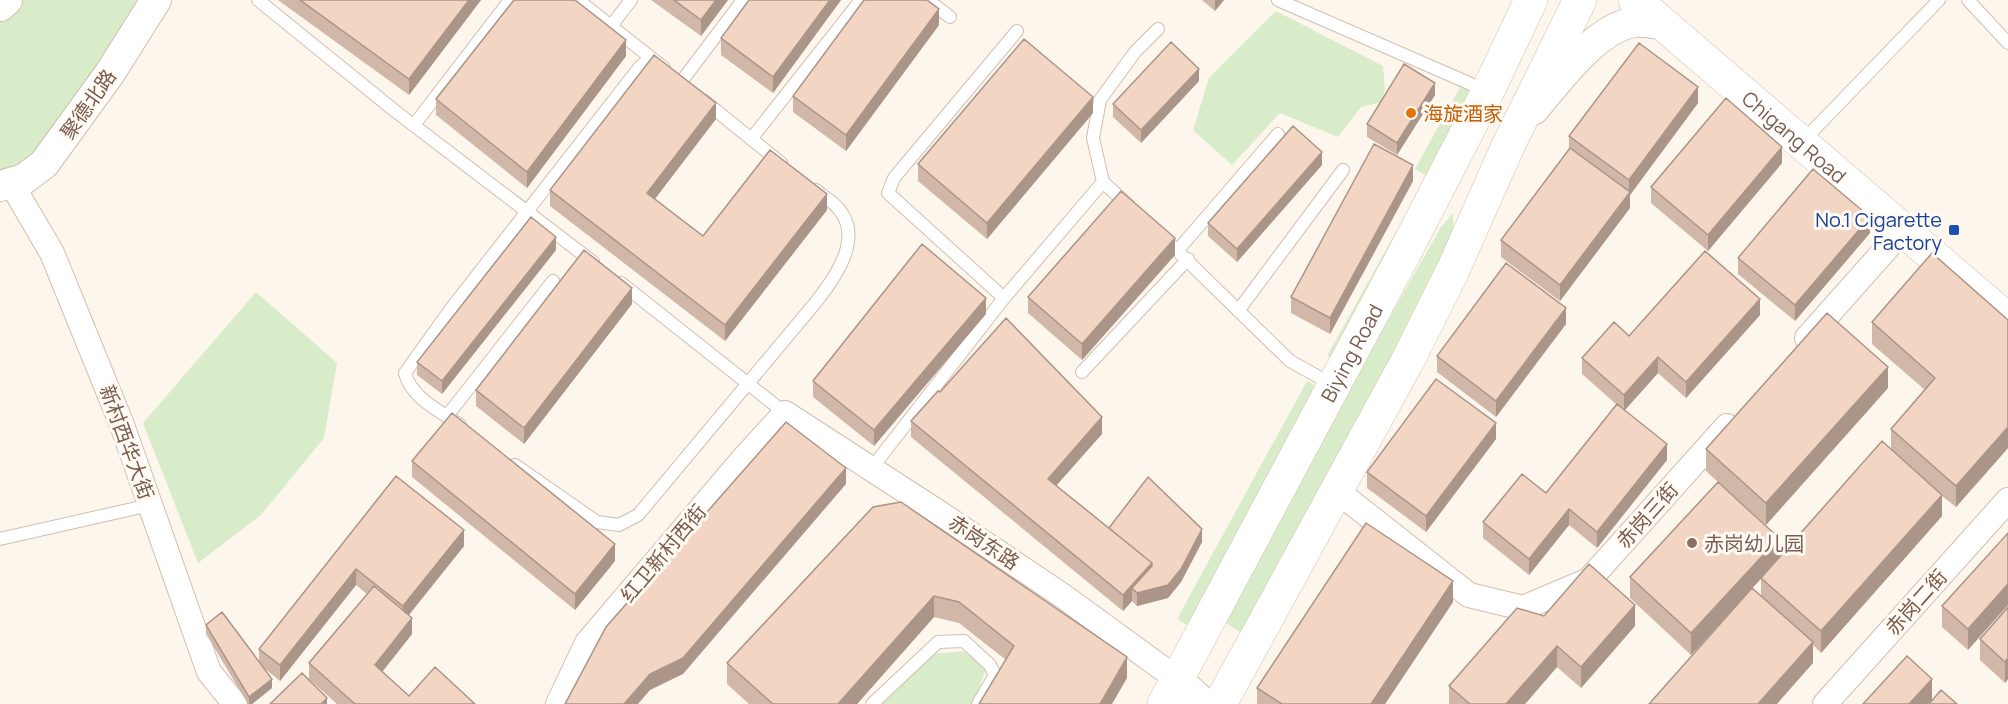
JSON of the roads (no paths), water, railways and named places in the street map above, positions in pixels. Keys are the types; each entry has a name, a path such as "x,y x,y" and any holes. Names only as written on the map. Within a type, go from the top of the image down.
{"main road":[{"name":"Biying Road","path":"1171,692 1335,386 1488,91 1531,0"},
{"path":"1220,704 1408,360 1453,270 1516,130 1580,0"},
{"name":"Chigang Road","path":"1635,0 2008,320"}],"street":[{"path":"0,6 7,0"},
{"name":"聚德北路","path":"6,184 24,179 44,164 110,73 156,0"},
{"path":"1516,130 1564,74 1597,41 1620,27 1636,22 1664,24"},
{"name":"新村西华大街","path":"6,184 52,253 122,425 209,672 235,704"},
{"path":"1793,353 1903,230"},
{"name":"赤岗东路","path":"784,413 1063,596 1171,692"},
{"name":"红卫新村西街","path":"558,704 587,643 784,413"},
{"name":"赤岗三街","path":"1337,491 1468,595 1523,608 1589,580 1738,414"},
{"name":"赤岗二街","path":"1825,704 2008,500"},
{"path":"1171,692 1204,704"}],"lane":[{"path":"258,0 414,125 528,211 784,413"},
{"path":"414,125 510,0"},
{"path":"578,0 787,167"},
{"path":"611,26 631,0"},
{"path":"681,82 743,0"},
{"path":"751,139 861,0"},
{"path":"928,0 950,17"},
{"path":"1278,0 1488,91"},
{"path":"1801,142 1939,0"},
{"path":"1968,0 2008,43"},
{"path":"1136,212 1103,182 1093,138 1100,100 1135,52 1158,29"},
{"path":"1004,298 888,193 894,178 1017,31"},
{"path":"466,430 413,391 407,382 405,373 450,310 639,68 650,57"},
{"path":"1178,250 1278,134"},
{"path":"1238,311 1343,170"},
{"path":"505,458 597,522 619,525 638,515 831,284 842,263 847,244 848,226 841,210 805,182"},
{"path":"871,469 1004,298 1103,182"},
{"path":"1153,227 1290,361 1335,386"},
{"path":"1082,372 1188,259"},
{"path":"447,416 553,281"},
{"path":"0,539 150,505"},
{"path":"872,704 938,642 964,641 990,665 995,675 978,704"}],"place":[{"name":"海旋酒家","path":"1411,113"},
{"name":"No.1 Cigarette Factory","path":"1954,230"},
{"name":"赤岗幼儿园","path":"1692,543"}]}
